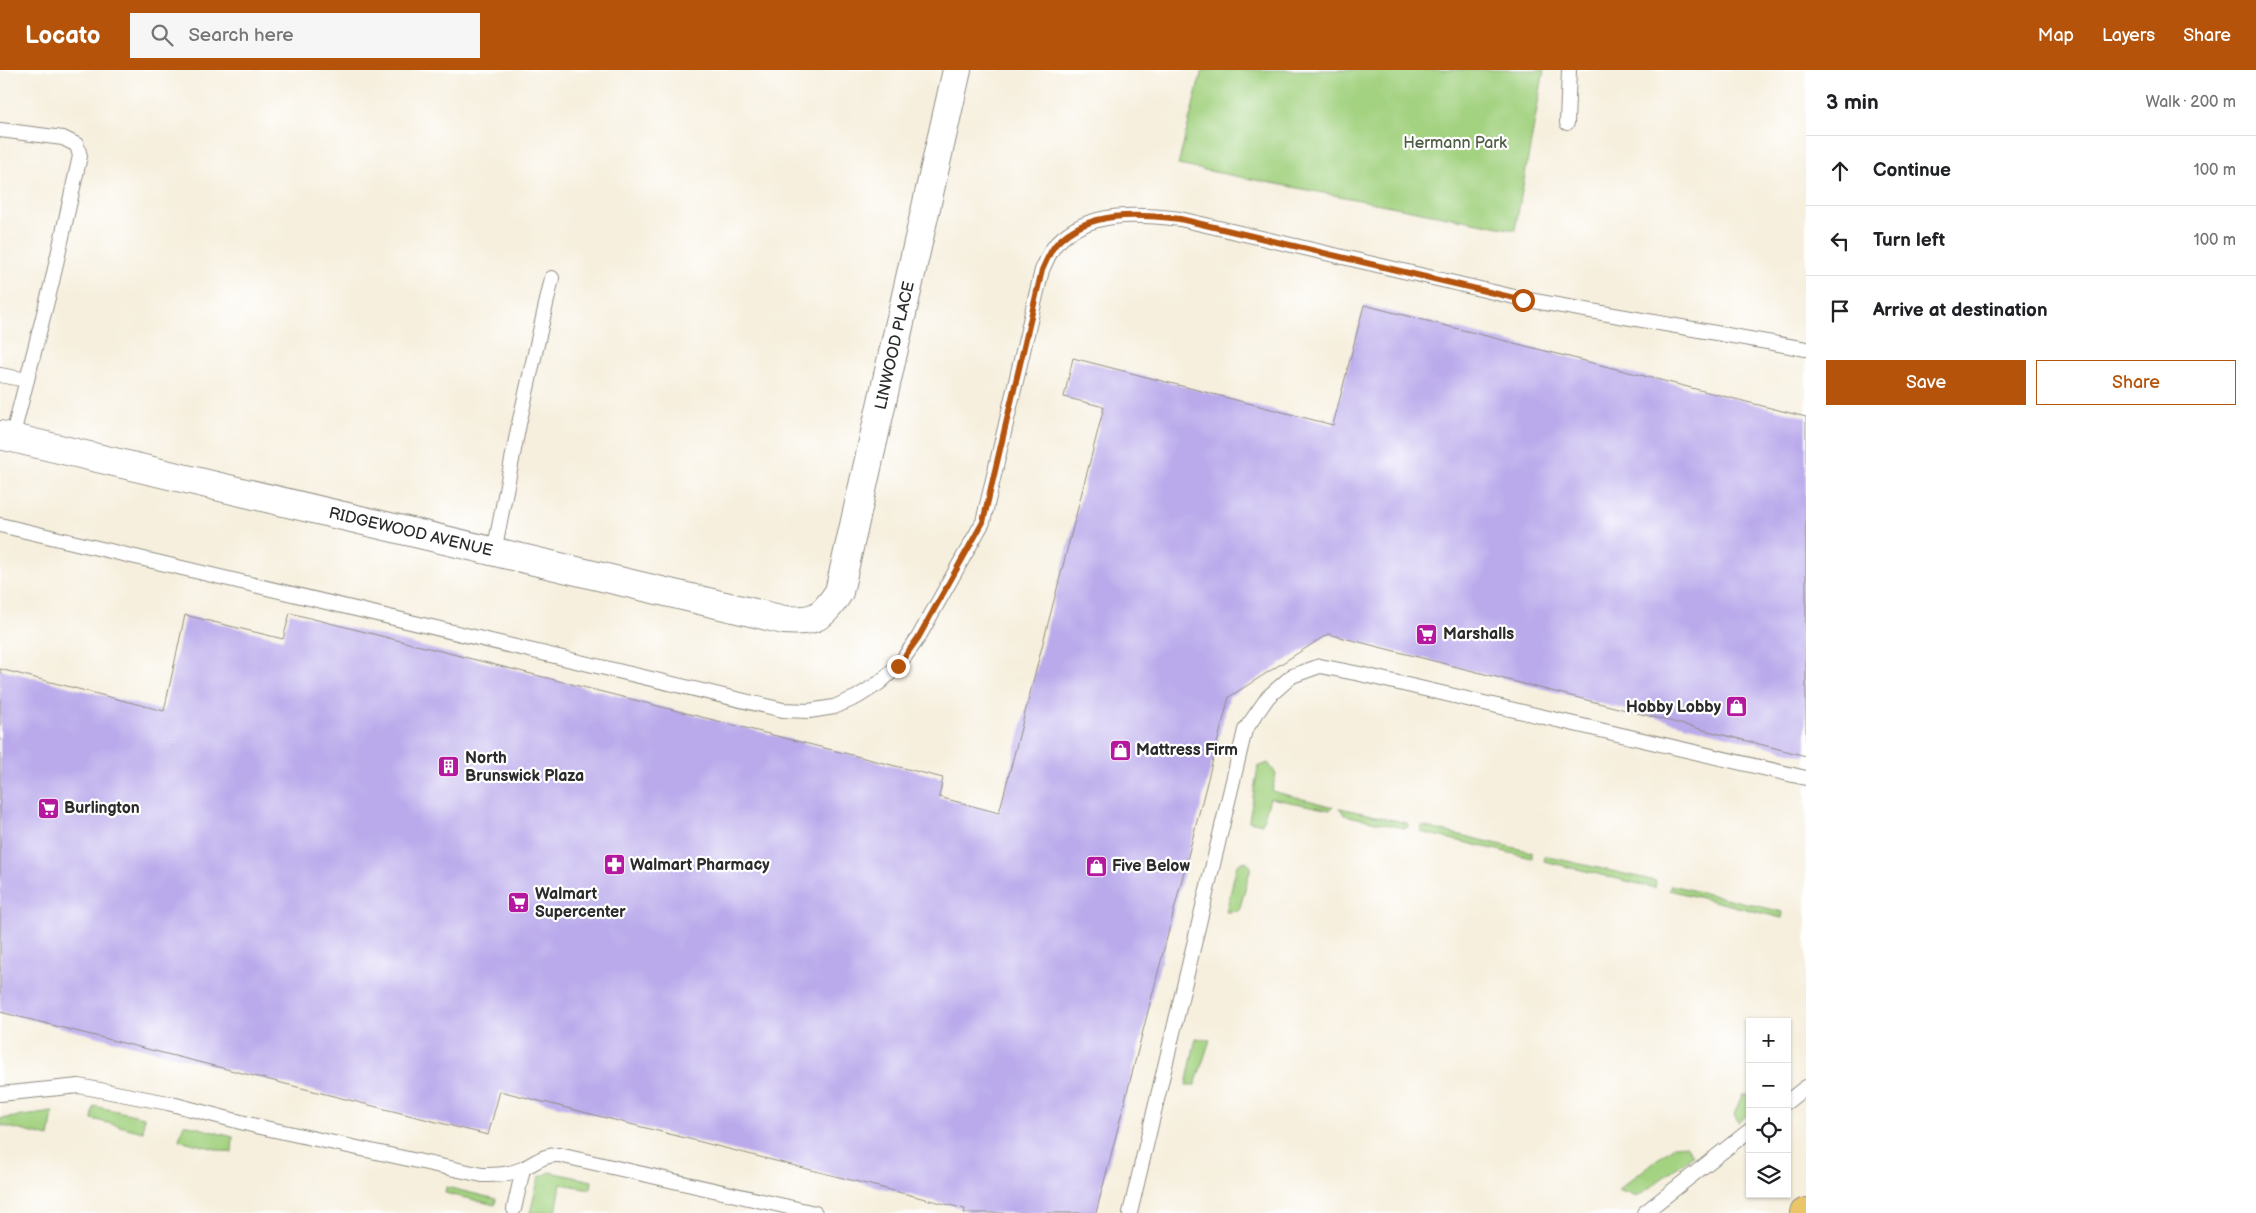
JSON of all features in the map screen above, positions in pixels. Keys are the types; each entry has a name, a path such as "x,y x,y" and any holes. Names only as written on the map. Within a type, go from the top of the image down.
{"street":[{"name":"LINWOOD PLACE","path":"822,616 839,592 958,70"},
{"name":"RIDGEWOOD AVENUE","path":"6,436 784,620 807,621 822,616"}],"lane":[{"path":"1567,123 1569,70"},
{"path":"0,130 63,138 77,145 80,156 52,282 27,380 6,436"},
{"path":"0,525 783,710 808,711 834,707 857,698 898,666 918,638 983,522 1042,270 1055,244 1075,228 1104,218 1137,215 1180,219 1523,300 1806,349"},
{"path":"494,552 519,424 552,278"},
{"path":"0,374 27,380"},
{"path":"1130,1213 1245,730 1268,696 1292,676 1320,666 1806,778"},
{"path":"0,1094 79,1086 168,1103 256,1126 482,1175 503,1176 523,1169 549,1154 559,1154 815,1213"},
{"path":"1791,1099 1806,1087"},
{"path":"1644,1213 1746,1133"},
{"path":"514,1209 523,1169"}],"green space":[{"name":"Hermann Park","path":"1202,70 1544,70 1515,230 1178,165"},
{"path":"1268,763 1276,774 1272,791 1333,807 1330,810 1270,798 1262,824 1249,821 1258,767"},
{"path":"1340,808 1407,823 1408,827 1404,828 1344,815"},
{"path":"1422,826 1532,852 1532,858 1420,832"},
{"path":"1545,856 1656,881 1655,888 1544,861"},
{"path":"1246,861 1251,867 1239,911 1226,912 1237,864"},
{"path":"1671,885 1783,912 1782,918 1669,890"},
{"path":"1196,1038 1210,1040 1195,1085 1186,1085"},
{"path":"1742,1095 1746,1095 1746,1116 1738,1122 1734,1115"},
{"path":"94,1106 144,1117 143,1132 92,1119"},
{"path":"53,1112 49,1137 0,1125 0,1119"},
{"path":"184,1124 233,1137 232,1153 179,1140"},
{"path":"1686,1145 1693,1155 1637,1197 1618,1190 1674,1146"},
{"path":"550,1172 592,1181 591,1189 561,1184 556,1213 530,1213 539,1177"},
{"path":"446,1187 496,1199 495,1205 445,1193"}],"building":[{"name":"North Brunswick Plaza","path":"1364,305 1806,417 1806,756 1328,634 1229,697 1096,1213 964,1213 965,1209 500,1091 488,1135 0,1012 0,669 164,711 185,615 283,639 290,613 943,778 939,797 999,813 1104,407 1064,397 1073,358 1333,425"}],"place":[{"name":"Marshalls","path":"1427,634"},
{"name":"Hobby Lobby","path":"1737,707"},
{"name":"Mattress Firm","path":"1120,750"},
{"name":"North Brunswick Plaza","path":"449,767"},
{"name":"Burlington","path":"48,808"},
{"name":"Walmart Pharmacy","path":"614,865"},
{"name":"Five Below","path":"1096,866"},
{"name":"Walmart Supercenter","path":"519,903"}],"route":[{"path":"898,666 918,638 983,522 1042,270 1055,244 1075,228 1104,218 1145,215 1180,219 1523,300"}]}
